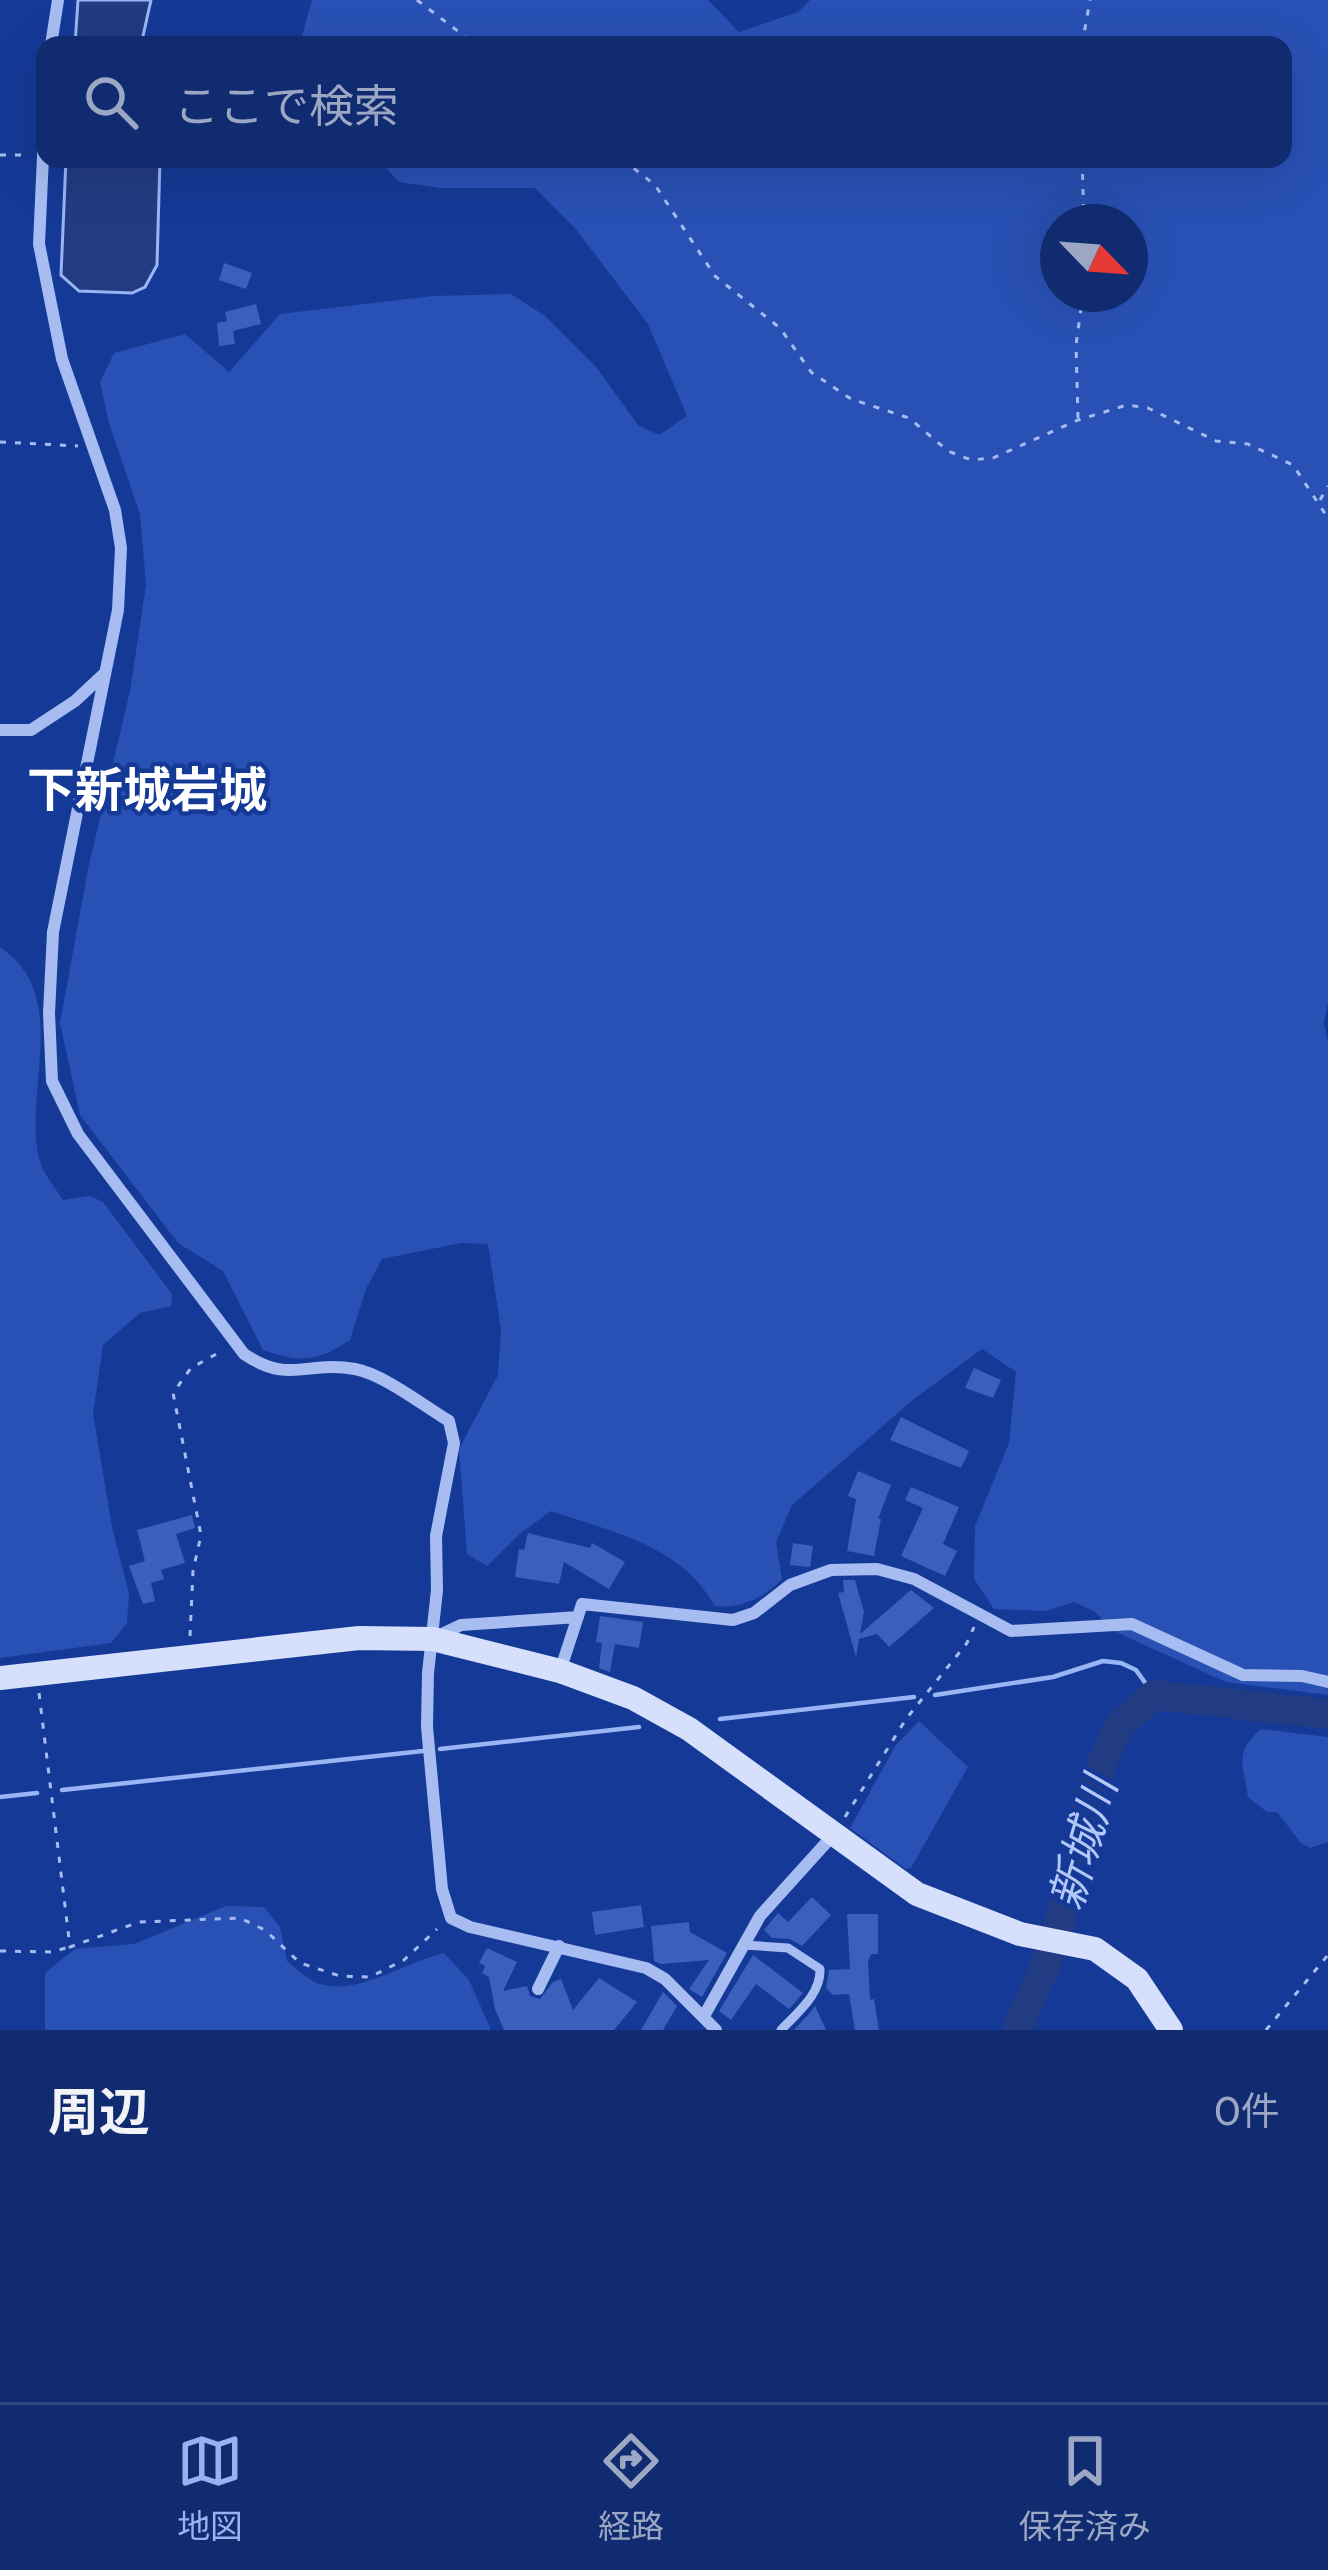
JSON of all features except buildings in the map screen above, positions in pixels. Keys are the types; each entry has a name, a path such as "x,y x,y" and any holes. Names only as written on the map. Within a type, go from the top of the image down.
{"street":[{"path":"52,36 58,0"},
{"path":"41,168 39,244 62,359 115,510 121,548 118,610 53,932 52,1081 78,1134 234,1345 264,1368 290,1373 326,1365 362,1370 449,1420 454,1443 436,1536 427,1726 442,1889 451,1918 470,1927 646,1968 665,1979 716,2030"},
{"path":"0,730 31,730 75,701 105,673"},
{"path":"560,1671 582,1604 733,1620 754,1613 790,1585 848,1568 877,1569 914,1579 1011,1631 1132,1624 1243,1676 1303,1676 1328,1682"},
{"path":"433,1639 461,1624 578,1617"},
{"path":"0,1678 358,1638 433,1639 560,1671 633,1698 689,1730 917,1894 1020,1934 1095,1949 1137,1979 1171,2030"},
{"path":"704,2016 760,1916 836,1832"},
{"path":"538,1989 559,1946"}],"lane":[{"path":"744,1945 788,1948 820,1969 819,1985 811,1998 781,2030"}],"path":[{"path":"417,0 464,36"},
{"path":"1084,36 1090,0"},
{"path":"0,155 36,154"},
{"path":"634,168 656,185 716,276 780,328 811,372 851,399 909,418 948,451 971,460 993,458 1078,420 1126,405 1148,408 1216,441 1248,444 1293,465 1328,518"},
{"path":"1082,168 1083,204"},
{"path":"1078,420 1076,345 1081,312"},
{"path":"0,442 92,446"},
{"path":"1318,504 1328,486"},
{"path":"193,1656 188,1623 201,1534 172,1393 191,1368 234,1345"},
{"path":"836,1832 906,1719 967,1643 980,1615"},
{"path":"37,1674 70,1947"},
{"path":"0,1951 52,1952 139,1922 240,1918 266,1930 300,1963 340,1976 370,1977 404,1960 451,1918"},
{"path":"1266,2030 1328,1955"}],"shaded area":[{"path":"78,0 151,0 143,36 76,36"},
{"path":"312,0 708,0 739,32 798,12 810,0 1328,0 1328,1003 1324,1023 1328,1042 1328,1695 1226,1682 1114,1631 1094,1611 1074,1602 1045,1611 994,1609 974,1579 975,1526 1009,1443 1016,1372 982,1349 914,1399 792,1505 776,1542 782,1579 752,1601 715,1606 701,1585 665,1555 551,1511 487,1566 467,1554 459,1449 498,1375 501,1330 488,1244 461,1243 382,1259 366,1289 350,1340 308,1358 263,1350 223,1271 178,1243 80,1115 60,1023 88,869 130,691 146,585 140,514 100,382 114,353 185,334 229,372 280,314 433,296 511,294 545,316 597,368 638,425 659,435 687,416 648,324 575,228 535,188 440,188 399,182 386,168 1292,168 1292,36 302,36"},
{"path":"66,168 160,168 157,265 145,287 132,293 79,291 61,275"},
{"path":"0,947 22,967 40,1017 36,1132 43,1170 63,1200 90,1196 103,1202 172,1294 171,1306 140,1313 103,1345 93,1414 129,1594 127,1623 111,1643 0,1658"},
{"path":"919,1721 968,1767 911,1868 906,1869 850,1828 896,1745"},
{"path":"1261,1729 1328,1737 1328,1842 1310,1848 1301,1843 1277,1812 1267,1812 1248,1797 1244,1752"},
{"path":"226,1906 264,1907 280,1927 287,1961 320,1984 366,1982 444,1953 469,1980 491,2030 45,2030 45,1973 75,1949 134,1944"}],"waterway":[{"path":"935,1695 1053,1677 1103,1661 1136,1670 1154,1695"},
{"name":"新城川","path":"1017,2030 1055,1942 1088,1796 1118,1727 1154,1695 1328,1714"},
{"path":"720,1719 914,1697"},
{"path":"440,1749 639,1727"},
{"path":"62,1790 423,1751"},
{"path":"0,1797 37,1793"}],"district":[{"name":"下新城岩城","path":"147,790"}]}
